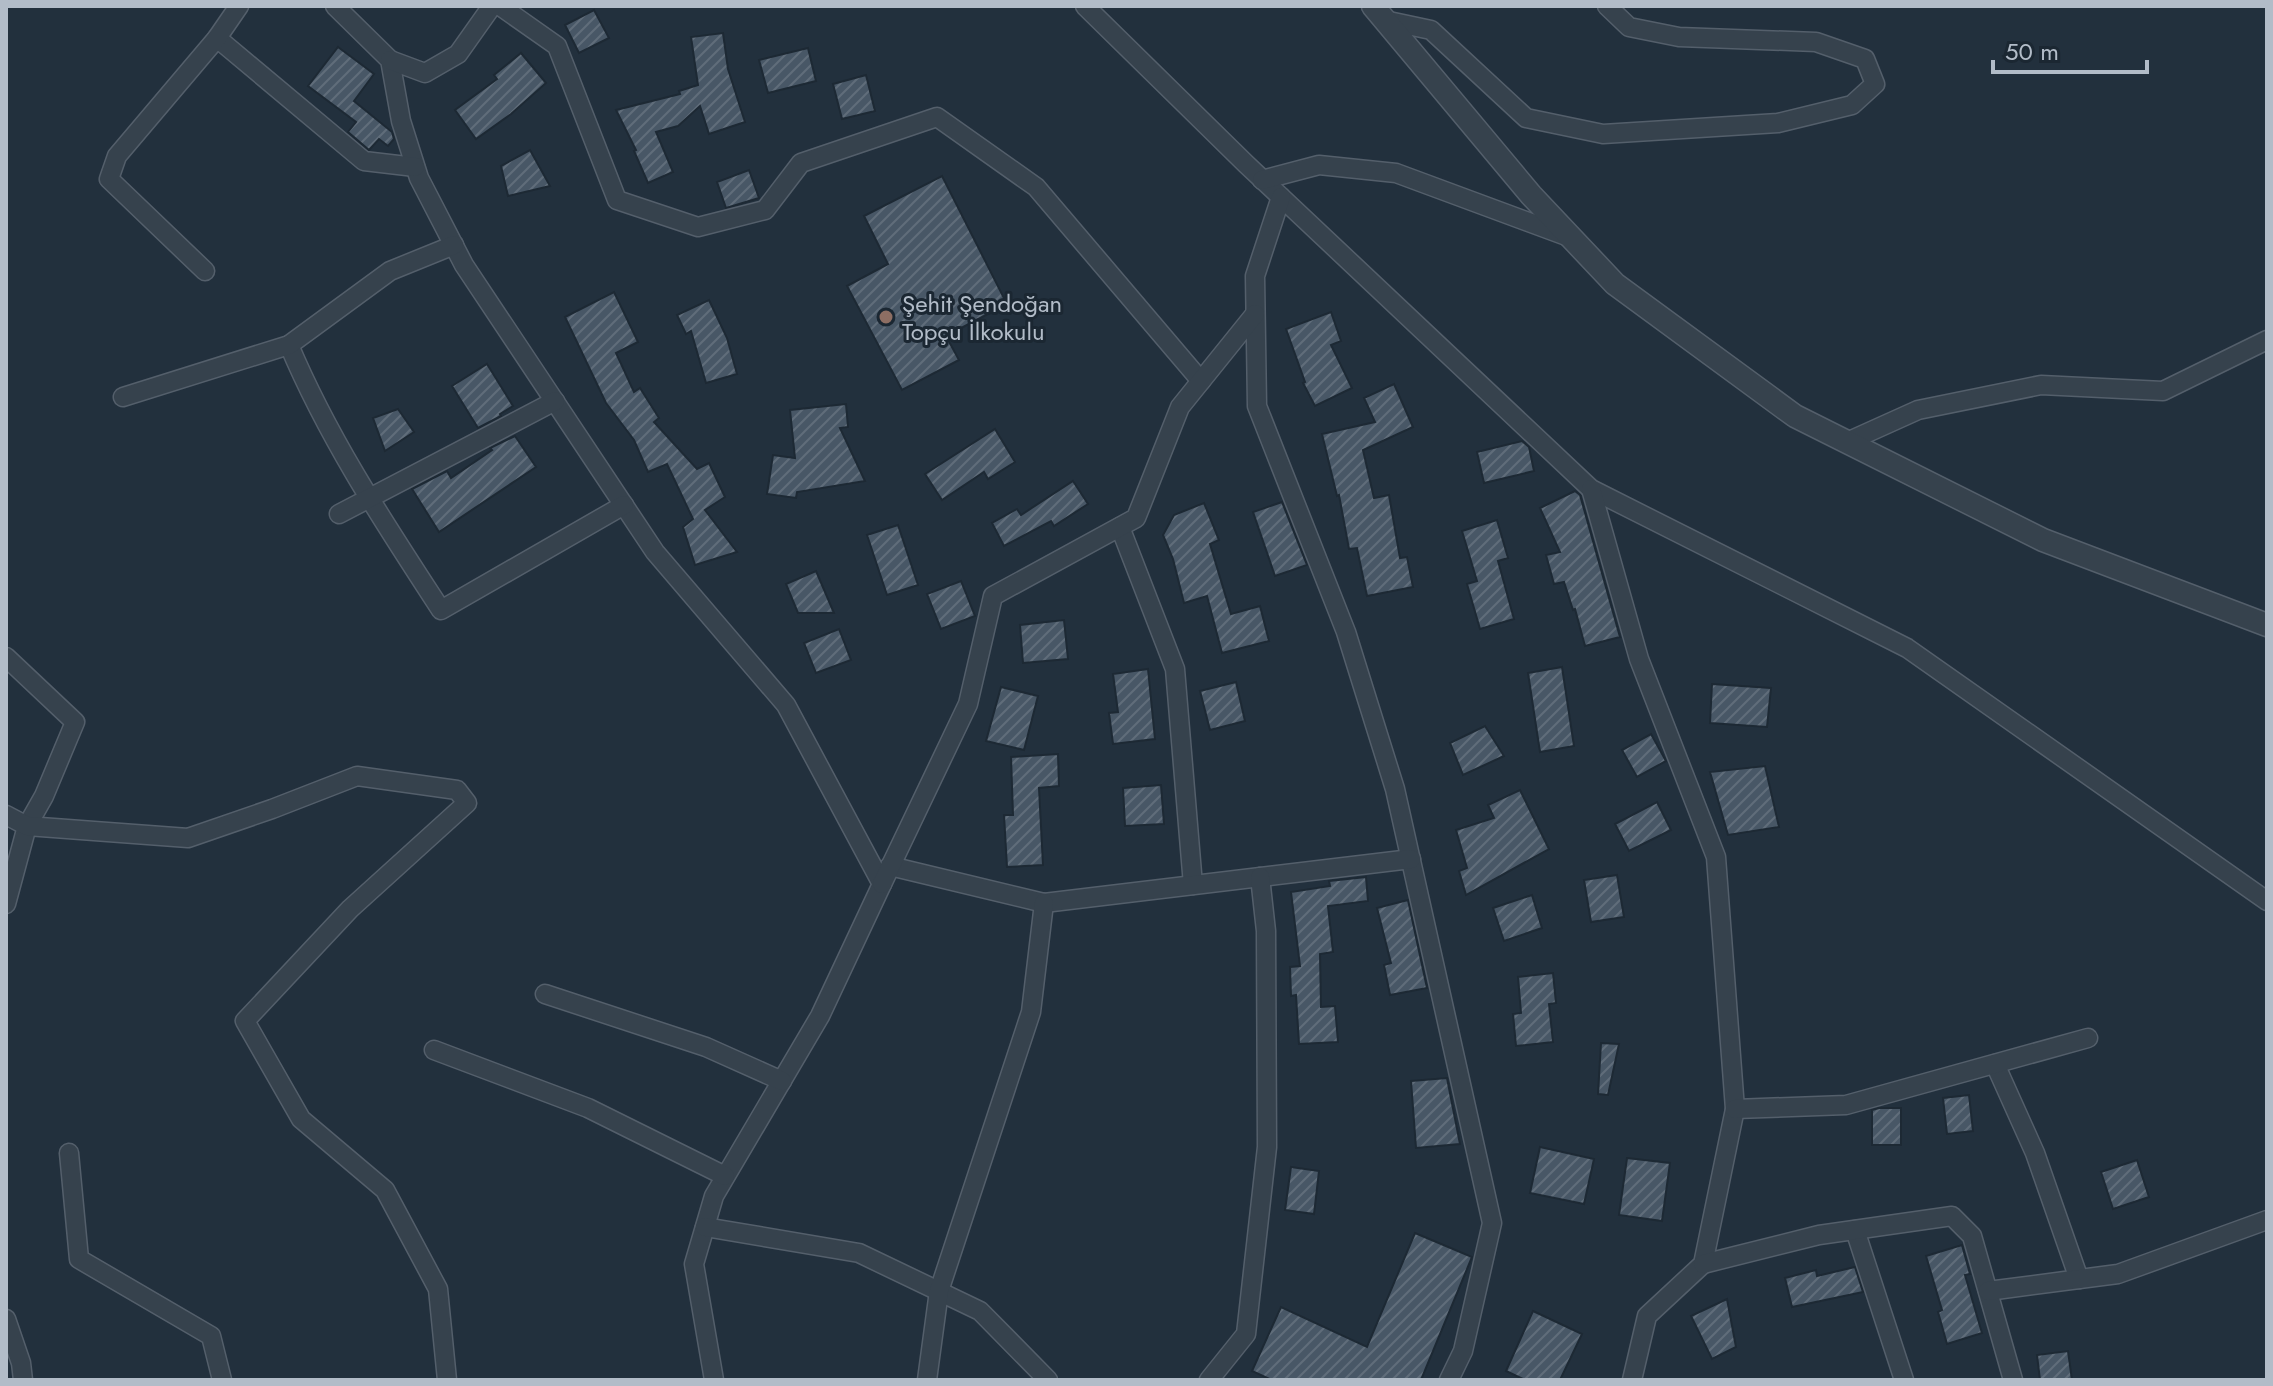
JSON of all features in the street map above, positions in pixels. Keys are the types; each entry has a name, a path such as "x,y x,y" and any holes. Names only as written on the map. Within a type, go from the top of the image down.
{"street":[{"path":"205,271 109,179 117,156 217,38 239,6"},
{"path":"335,6 390,60 425,73 458,54 492,6"},
{"path":"500,6 557,46 617,200 698,227 765,210 801,163 937,117 1036,187 1201,381"},
{"path":"1085,6 1262,180 1591,489 1907,648 2267,901"},
{"path":"1379,13 1431,30 1526,118 1603,134 1778,123 1852,105 1875,84 1865,59 1816,42 1679,37 1629,27 1607,6"},
{"path":"1379,13 1531,195 1615,284 1795,416 2043,540 2267,625"},
{"path":"217,38 364,161 415,167"},
{"path":"390,60 401,121 415,167 454,245 655,552 786,705 882,884"},
{"path":"1262,180 1319,165 1396,173 1572,238"},
{"path":"1281,197 1255,276 1257,406 1346,632 1395,789 1492,1223 1463,1351 1449,1380"},
{"path":"123,397 289,345 390,271 454,245"},
{"path":"714,1380 694,1264 714,1196 820,1016 968,704 993,596 1136,518 1180,407 1255,314"},
{"path":"1847,442 1918,410 2041,385 2163,391 2267,340"},
{"path":"289,345 312,398 368,499 441,610 624,505"},
{"path":"339,514 555,401"},
{"path":"1591,489 1639,659 1716,857 1735,1109 1703,1264"},
{"path":"1120,527 1175,669 1193,885"},
{"path":"6,657 75,722 44,796 27,826 6,904"},
{"path":"6,815 27,826 188,838 357,776 457,790 467,803 350,909 245,1021 301,1119 385,1190 438,1289 447,1380"},
{"path":"890,866 1044,903 1411,859"},
{"path":"1209,1380 1246,1334 1267,1147 1266,931 1260,877"},
{"path":"927,1380 939,1291 1031,1012 1044,903"},
{"path":"545,994 706,1047 782,1081"},
{"path":"1735,1109 1846,1105 2088,1038"},
{"path":"434,1050 588,1108 725,1176"},
{"path":"1995,1064 2035,1153 2079,1279"},
{"path":"69,1153 79,1259 211,1336 222,1380"},
{"path":"1632,1380 1647,1316 1703,1264 1819,1235 1952,1216 1972,1236 2013,1380"},
{"path":"1988,1291 2118,1274 2267,1220"},
{"path":"705,1227 859,1253 980,1311 1048,1380"},
{"path":"1855,1230 1904,1380"},
{"path":"6,1319 21,1363 23,1380"}],"building":[{"path":"594,10 609,38 579,53 565,25"},
{"path":"723,33 728,69 745,122 709,134 700,106 678,126 656,132 673,172 648,183 616,110 680,94 679,91 698,85 691,37"},
{"path":"338,47 374,74 354,101 392,132 394,139 388,146 379,139 369,150 348,132 356,122 308,86"},
{"path":"808,48 816,81 768,93 759,60"},
{"path":"521,53 546,83 476,139 455,110 497,79 494,75"},
{"path":"866,75 875,111 842,119 833,84"},
{"path":"530,150 550,186 508,196 501,166"},
{"path":"749,170 759,198 726,208 717,182"},
{"path":"942,176 1007,304 946,336 959,360 902,390 847,286 888,264 864,216"},
{"path":"614,292 638,342 616,353 634,392 640,388 659,418 654,422 697,469 709,463 725,497 705,510 737,552 695,565 683,527 693,519 667,464 648,472 634,440 606,403 565,317"},
{"path":"709,300 727,338 737,374 706,383 691,331 686,334 677,315"},
{"path":"1331,312 1341,341 1331,345 1352,388 1315,406 1303,383 1286,329"},
{"path":"487,364 513,406 478,428 452,386"},
{"path":"1394,384 1413,427 1363,450 1374,498 1389,495 1400,558 1407,557 1413,587 1367,596 1357,548 1349,549 1339,495 1322,434 1375,422 1364,398"},
{"path":"846,404 848,427 840,428 865,481 797,492 796,498 767,494 773,455 795,458 790,410"},
{"path":"398,409 414,432 385,451 373,418"},
{"path":"995,429 1015,462 988,479 984,472 942,500 925,474"},
{"path":"515,436 536,467 439,532 412,489 447,471 451,478 492,450 490,448"},
{"path":"1522,441 1529,447 1534,471 1484,483 1477,452"},
{"path":"1073,481 1088,504 1054,526 1051,521 1004,546 992,523 1017,509 1021,515"},
{"path":"1575,491 1580,495 1620,637 1585,646 1564,582 1554,584 1546,555 1560,552 1540,508"},
{"path":"1282,502 1307,565 1275,576 1253,512"},
{"path":"1204,503 1219,540 1210,544 1231,614 1260,606 1269,641 1222,653 1207,596 1184,603 1173,559 1163,535 1174,515"},
{"path":"1497,520 1508,558 1498,561 1514,619 1480,629 1467,584 1477,581 1462,531"},
{"path":"898,525 918,585 887,595 867,535"},
{"path":"816,571 834,613 798,613 786,584"},
{"path":"961,581 975,616 941,629 927,594"},
{"path":"1064,620 1068,659 1023,663 1020,625"},
{"path":"839,629 851,660 816,673 804,643"},
{"path":"1562,667 1574,746 1540,752 1528,673"},
{"path":"1148,669 1155,739 1113,744 1109,713 1118,712 1113,674"},
{"path":"1236,682 1245,721 1210,730 1200,691"},
{"path":"1712,684 1771,688 1767,727 1710,723"},
{"path":"1001,687 1038,696 1024,750 986,741"},
{"path":"1485,726 1504,756 1463,775 1450,743"},
{"path":"1651,734 1666,761 1637,777 1622,750"},
{"path":"1058,754 1059,786 1039,788 1043,865 1007,867 1004,815 1013,815 1011,757"},
{"path":"1765,766 1779,827 1728,835 1710,772"},
{"path":"1161,785 1164,824 1125,826 1123,788"},
{"path":"1520,790 1549,849 1466,895 1459,871 1467,868 1456,830 1494,818 1488,805"},
{"path":"1657,802 1671,830 1629,851 1615,824"},
{"path":"1617,875 1624,917 1591,922 1584,880"},
{"path":"1366,877 1368,901 1328,906 1333,952 1320,954 1321,1007 1335,1006 1338,1042 1299,1044 1296,995 1291,996 1290,967 1300,966 1291,892 1330,886 1329,881"},
{"path":"1532,895 1542,928 1504,941 1493,908"},
{"path":"1408,900 1427,988 1390,995 1384,965 1391,963 1377,908"},
{"path":"1553,973 1556,1003 1549,1004 1553,1042 1516,1046 1513,1014 1521,1013 1518,977"},
{"path":"1601,1043 1619,1044 1608,1095 1598,1094"},
{"path":"1447,1078 1460,1144 1416,1148 1411,1081"},
{"path":"1969,1095 1973,1131 1947,1134 1943,1098"},
{"path":"1901,1108 1901,1145 1872,1145 1872,1110"},
{"path":"1540,1147 1594,1159 1584,1204 1530,1193"},
{"path":"1627,1158 1670,1163 1662,1221 1619,1215"},
{"path":"2137,1160 2149,1197 2113,1209 2101,1172"},
{"path":"1291,1167 1319,1171 1314,1214 1285,1210"},
{"path":"1415,1233 1472,1257 1421,1380 1272,1380 1252,1371 1281,1307 1367,1347"},
{"path":"1962,1245 1970,1274 1965,1275 1982,1333 1947,1344 1938,1312 1942,1310 1926,1256"},
{"path":"1855,1267 1863,1292 1792,1307 1785,1278 1816,1270 1817,1276"},
{"path":"1727,1299 1736,1347 1712,1359 1691,1316"},
{"path":"1533,1311 1582,1334 1560,1380 1525,1380 1506,1371"},
{"path":"2068,1351 2072,1380 2040,1380 2037,1355"}],"place":[{"name":"Şehit Şendoğan Topçu İlkokulu","path":"886,317"}]}
